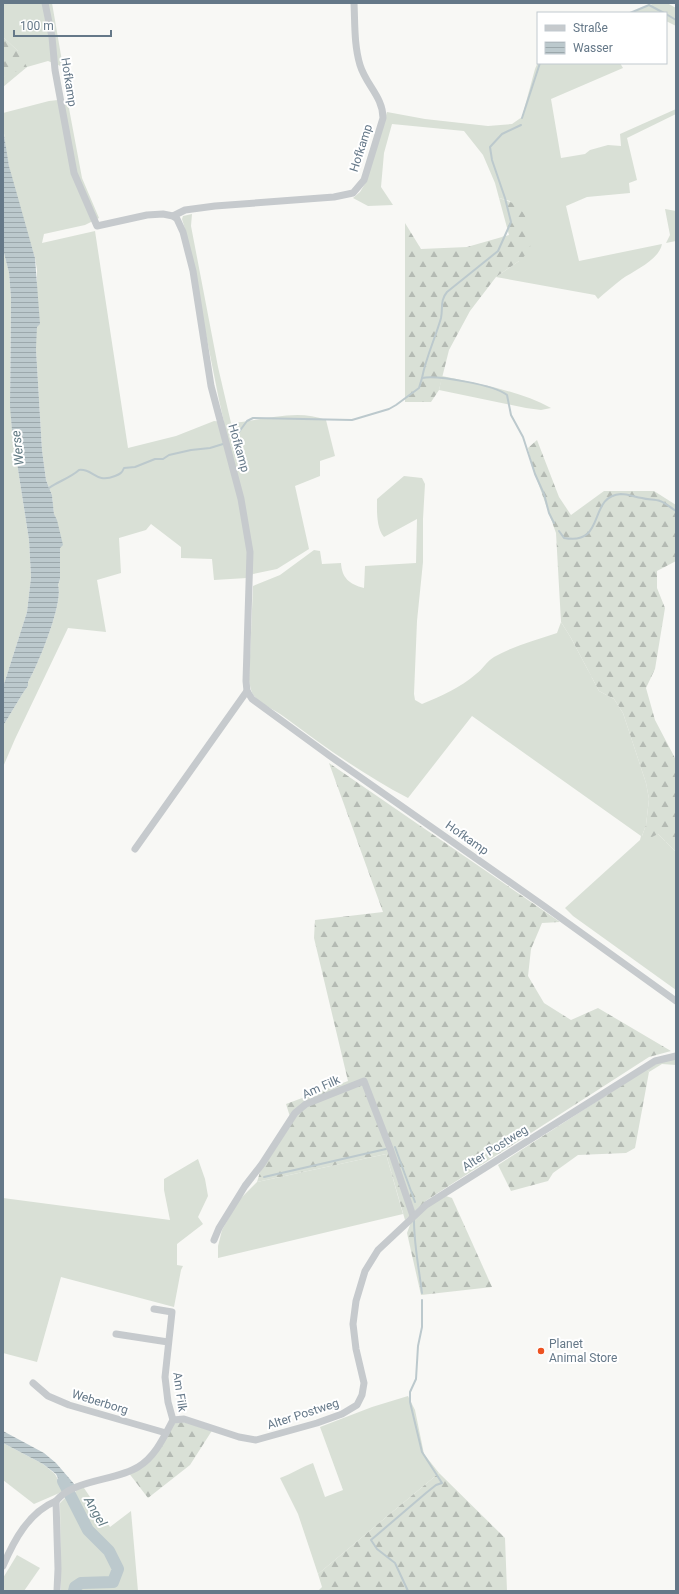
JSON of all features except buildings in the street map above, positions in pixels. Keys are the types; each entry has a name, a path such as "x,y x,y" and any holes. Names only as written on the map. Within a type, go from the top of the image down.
{"street":[{"name":"Hofkamp","path":"45,3 52,37 55,70 74,173 97,226 152,215 163,214 173,216 180,224 187,247 211,386 242,499 250,552 246,681 247,691 252,699 676,1001"},
{"name":"Hofkamp","path":"173,216 185,210 215,206 334,197 353,193 364,180 382,118 383,109 360,66 356,50 354,3"},
{"path":"135,849 247,691"},
{"name":"Alter Postweg","path":"173,1420 184,1419 239,1437 256,1440 317,1423 342,1414 357,1405 362,1395 364,1383 352,1324 356,1301 365,1271 378,1250 426,1204 655,1061 676,1056"},
{"name":"Am Filk","path":"214,1240 219,1228 245,1186 262,1164 295,1113 306,1104 364,1081 391,1151 413,1216"},
{"name":"Am Filk","path":"154,1309 172,1312 165,1377 168,1402 173,1420"},
{"path":"116,1334 168,1342"},
{"name":"Weberborg","path":"33,1383 48,1396 69,1405 166,1433"},
{"path":"3,1566 19,1534 35,1513 45,1505 56,1501 60,1496 78,1487 128,1472 139,1467 152,1455 173,1420"},
{"path":"56,1501 58,1569 57,1591"}],"green space":[{"path":"3,3 52,3 63,67 48,61 27,67 3,87 3,77 8,74 18,51 3,37"},
{"path":"655,3 667,3 676,8 676,26 667,22 667,12 632,12"},
{"path":"3,37 18,51 27,67 3,77"},
{"path":"537,64 621,64 623,68 551,99 561,158 585,154 590,150 608,145 621,146 620,134 676,109 676,114 627,138 637,180 629,183 630,193 587,197 566,206 579,261 662,244 660,250 651,260 622,279 598,299 595,295 496,277 519,261 510,201 499,198 495,183 483,155 464,131 392,124 384,153 381,187 393,205 368,206 353,198 360,192 366,182 387,112 425,119 488,126 512,124 522,117"},
{"path":"58,100 68,103 82,178 99,218 85,225 44,234 42,243 95,231 128,448 176,436 214,421 224,422 182,219 183,216 192,214 191,226 218,367 231,423 291,415 303,415 326,420 335,456 320,461 320,476 295,486 309,549 277,569 253,574 247,578 214,580 212,559 181,558 181,547 151,524 146,530 119,538 121,573 97,580 106,632 68,628 3,767 3,726 28,686 28,682 49,634 57,605 59,593 58,585 60,579 59,530 54,515 52,495 46,480 42,450 36,349 37,270 35,258 9,168 3,113"},
{"path":"499,198 509,201 522,211 526,217 530,232 530,251 519,261 496,277 470,311 449,350 439,390 431,402 405,402 405,223 421,249 467,247 509,235"},
{"path":"665,209 676,211 676,241 666,243 670,235"},
{"path":"3,249 9,273 11,298 10,384 12,431 29,540 31,577 27,612 3,687"},
{"path":"442,376 512,392 551,408 541,410 526,408 439,390"},
{"path":"537,440 559,497 571,515 604,491 654,491 676,505 676,561 657,571 657,588 665,608 655,669 646,688 655,720 676,760 676,852 658,834 652,837 642,836 646,825 649,799 646,783 623,713 614,699 599,691 561,622 556,533 532,466 528,448"},
{"path":"404,476 422,478 425,484 423,562 417,621 415,700 422,704 450,691 470,679 489,661 501,653 517,646 557,633 561,622 599,691 614,699 623,713 646,783 649,799 646,825 642,836 658,834 676,852 676,990 573,916 565,908 640,840 641,836 472,716 408,798 344,760 261,702 253,694 249,680 253,586 280,575 314,550 320,551 322,564 341,563 343,573 347,580 354,585 364,588 365,566 416,563 417,519 384,537 381,533 378,519 377,499"},
{"path":"329,763 560,922 542,923 531,949 528,976 544,1003 571,1020 598,1008 671,1051 649,1057 427,1200 405,1220 386,1154 257,1182 260,1172 292,1123 286,1104 348,1081 314,938 315,920 383,912"},
{"path":"676,1058 676,1065 662,1064 649,1072 647,1069 658,1063"},
{"path":"647,1069 649,1072 635,1148 626,1153 578,1155 553,1173 548,1181 511,1191 498,1165"},
{"path":"386,1154 403,1214 218,1258 218,1246 222,1230 239,1200 257,1182"},
{"path":"198,1159 205,1179 208,1196 198,1217 203,1224 177,1244 177,1265 183,1266 174,1307 61,1277 37,1362 3,1353 3,1198 170,1220 164,1190 164,1179"},
{"path":"446,1196 452,1198 492,1287 421,1295 407,1233 411,1222 427,1207"},
{"path":"408,1396 415,1410 424,1454 439,1473 318,1574 298,1514 280,1478 313,1463 325,1497 343,1490 320,1427 372,1407"},
{"path":"173,1420 213,1429 190,1465 148,1498 128,1472 152,1455"},
{"path":"3,1443 43,1464 55,1474 64,1491 34,1504 3,1480"},
{"path":"439,1473 505,1538 507,1591 318,1591 322,1587 318,1574"},
{"path":"82,1485 110,1527 131,1511 138,1591 74,1591 75,1587 81,1583 113,1582 118,1570 109,1551 88,1530 75,1493 78,1487"},
{"path":"66,1497 83,1531 109,1559 111,1565 111,1572 108,1579 81,1581 74,1587 73,1591 61,1591 60,1503"},
{"path":"17,1555 40,1568 24,1591 3,1591 3,1578"}],"water":[{"name":"Werse","path":"3,129 9,166 35,258 40,324 37,327 36,349 42,450 46,480 52,495 54,514 57,520 63,545 60,548 59,593 54,619 38,662 28,682 28,686 3,726 3,687 27,612 31,577 29,540 12,431 10,406 11,298 9,273 3,249"},
{"path":"3,1431 44,1453 56,1463 75,1485 64,1491 56,1474 43,1464 3,1443"}],"waterway":[{"path":"632,12 649,5 662,12"},
{"path":"667,15 676,20"},
{"path":"522,118 540,64"},
{"path":"422,378 441,318 445,295 498,251 511,222 505,198 492,160 490,147 502,134 521,125"},
{"path":"233,440 247,421 253,418 352,420 389,409 419,388 422,378 429,377 452,379 479,384 501,391 507,395 511,415 523,437 535,474 544,494 549,513 554,523"},
{"path":"49,488 79,470 88,471 99,477 108,478 120,474 124,468 135,467 155,459 163,459 169,455 191,450 210,448 223,444"},
{"path":"559,531 564,538 577,538 586,535 592,528 604,503 611,497 621,494 658,500 676,511"},
{"path":"395,1147 415,1202"},
{"path":"264,1177 386,1149"},
{"path":"414,1220 422,1293"},
{"path":"408,1591 395,1563 377,1549 371,1540 426,1493 436,1485 442,1483 422,1452 410,1402 410,1392 416,1379 418,1346 422,1327 422,1300"},
{"name":"Angel","path":"63,1481 88,1530 109,1551 118,1569 113,1582 81,1583 75,1587 74,1591"}],"place":[{"name":"Planet Animal Store","path":"541,1351"}]}
